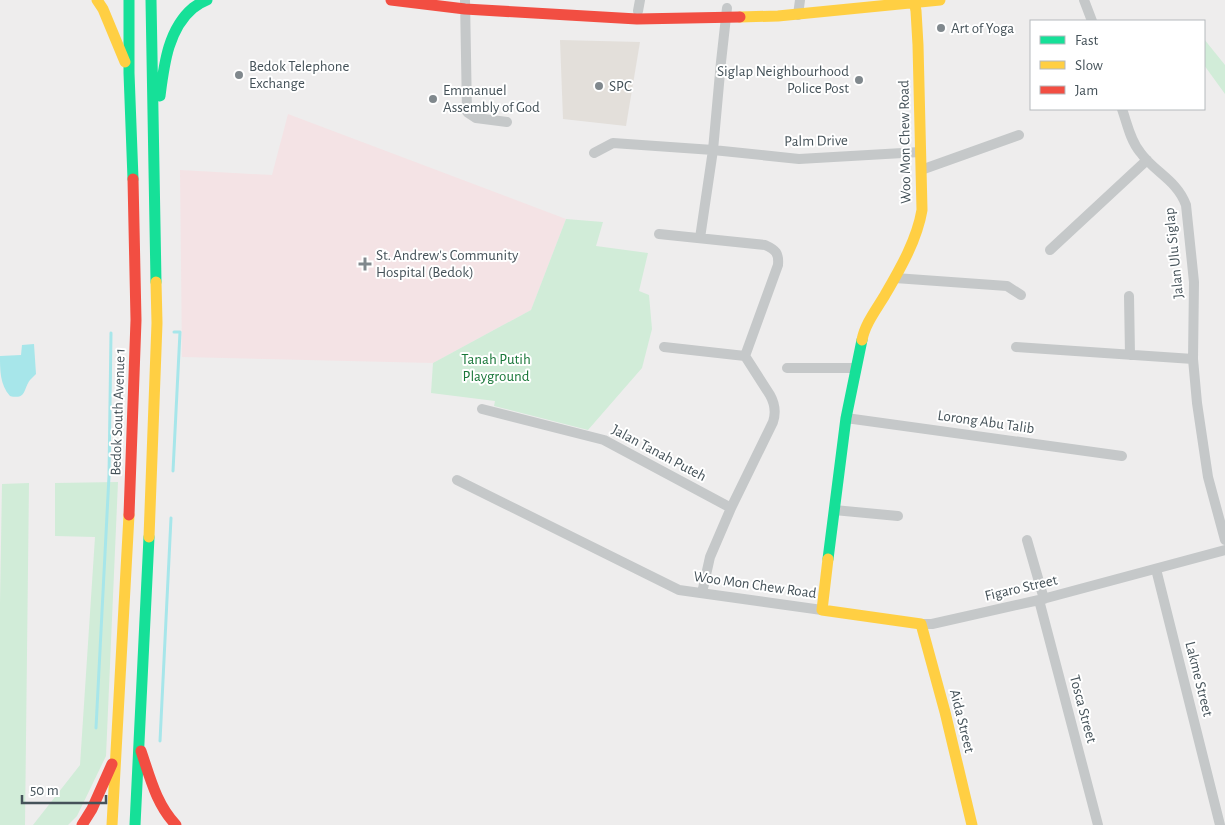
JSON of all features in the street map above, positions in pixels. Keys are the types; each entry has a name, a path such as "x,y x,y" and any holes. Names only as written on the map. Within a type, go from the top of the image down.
{"main road":[{"path":"97,0 117,39 130,72"},
{"name":"Bedok South Avenue 1","path":"112,825 131,480 136,329 129,0"},
{"path":"135,825 157,323 151,0"},
{"path":"153,154 163,73 175,32 186,16 200,2 207,0"},
{"path":"391,0 568,8 639,5 727,13"},
{"path":"800,7 854,0"},
{"path":"464,3 636,20 800,7 940,0"},
{"name":"Woo Mon Chew Road","path":"822,610 846,418 864,330 910,249 920,222 922,210 918,45 914,1"},
{"name":"Figaro Street","path":"822,610 921,624"},
{"name":"Aida Street","path":"921,624 945,712 972,825"},
{"path":"138,742 159,802 176,825"},
{"path":"82,825 92,808 115,756"}],"street":[{"path":"1084,0 1092,20"},
{"path":"464,3 468,112 476,118 507,122"},
{"path":"700,238 727,13"},
{"name":"Jalan Ulu Siglap","path":"1122,110 1133,141 1141,154 1176,187 1186,205 1194,282 1193,359 1197,403 1206,468 1225,540"},
{"path":"921,170 1019,136"},
{"name":"Palm Drive","path":"594,153 613,142 799,159 920,152"},
{"path":"1050,250 1147,160"},
{"path":"659,234 765,245 776,252 779,258 778,265 745,356"},
{"path":"895,278 1007,286 1021,295"},
{"path":"1129,296 1130,355"},
{"path":"664,347 745,356"},
{"path":"1016,348 1193,359"},
{"path":"702,594 710,557 775,417 774,402 745,356"},
{"path":"786,368 856,368"},
{"name":"Jalan Tanah Puteh","path":"482,409 604,440 732,508"},
{"name":"Lorong Abu Talib","path":"846,418 1122,456"},
{"name":"Woo Mon Chew Road","path":"457,480 679,590 822,610"},
{"path":"834,510 898,516"},
{"name":"Tosca Street","path":"1027,540 1098,825"},
{"name":"Figaro Street","path":"921,624 932,624 1042,600 1225,550"},
{"name":"Lakme Street","path":"1156,569 1220,825"}],"shaded area":[{"path":"560,40 640,42 626,126 563,119"},
{"name":"St. Andrew's Community Hospital (Bedok)","path":"288,114 566,219 531,310 433,363 182,357 180,170 272,175"}],"green space":[{"path":"1205,40 1225,65 1225,94 1205,66"},
{"name":"Tanah Putih Playground","path":"566,219 603,222 596,246 648,253 639,291 649,295 652,329 642,368 588,430 494,406 495,401 431,393 433,363 531,310"},
{"path":"118,482 106,756 77,816 68,825 33,825 80,765 95,537 55,536 55,483"},
{"path":"29,483 25,825 0,825 2,484"}],"water":[{"path":"34,344 36,374 28,383 22,395 10,396 2,382 0,356 21,355 22,345"}],"waterway":[{"path":"173,471 180,332 174,332"},
{"path":"96,728 109,476 111,333"},
{"path":"160,741 171,518"}],"traffic: fast":[{"path":"129,0 129,73 133,179"},
{"path":"151,0 156,282"},
{"path":"160,96 169,48 178,26 193,8 207,0"},
{"path":"828,559 846,418 862,340"},
{"path":"135,825 149,537"}],"traffic: slow":[{"path":"97,0 103,9 125,62"},
{"path":"862,340 868,323 907,254 920,221 922,210 918,45 914,0"},
{"path":"740,17 778,16 940,0"},
{"path":"149,537 157,323 156,282"},
{"path":"112,825 129,515"},
{"path":"828,559 822,610 921,624 945,712 972,825"}],"traffic: jam":[{"path":"391,0 465,9 637,19 740,17"},
{"path":"129,515 136,320 133,179"},
{"path":"141,751 163,808 176,825"},
{"path":"82,825 92,809 112,764"}],"place":[{"name":"Art of Yoga","path":"941,28"},
{"name":"Bedok Telephone Exchange","path":"239,75"},
{"name":"Siglap Neighbourhood Police Post","path":"859,80"},
{"name":"SPC","path":"599,86"},
{"name":"Emmanuel Assembly of God","path":"433,99"},
{"name":"St. Andrew's Community Hospital (Bedok)","path":"365,264"}]}
